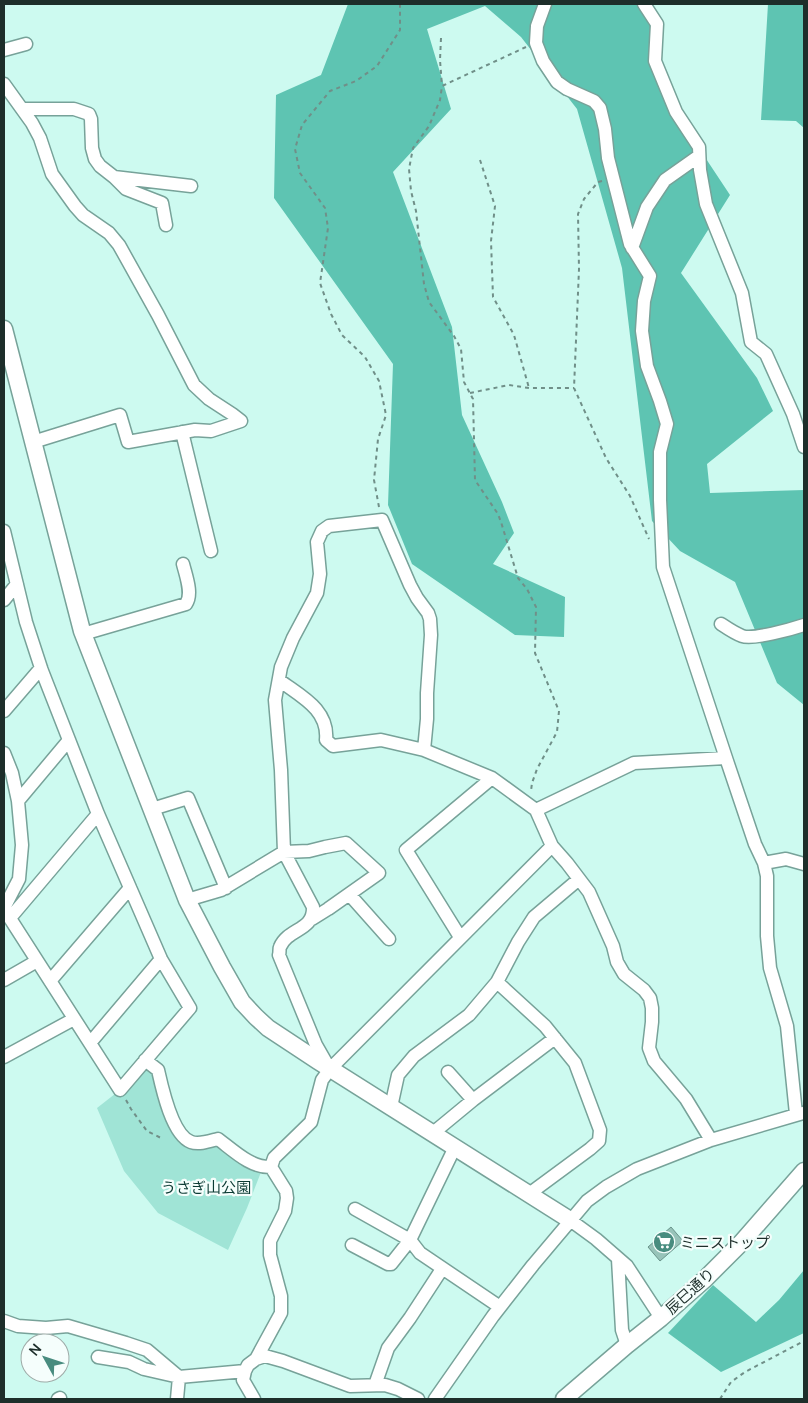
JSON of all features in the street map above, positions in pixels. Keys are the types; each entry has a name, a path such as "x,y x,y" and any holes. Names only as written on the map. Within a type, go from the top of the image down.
{"street":[{"path":"435,1399 500,1306 587,1201 606,1187 637,1169 711,1140 800,1113 787,1026 770,968 767,936 767,876 764,863 755,844 663,567 660,452 667,424 647,366 642,331 644,301 650,276 630,244 608,158 605,129 600,108 594,101 567,89 557,82 543,62 536,43 537,26 545,4"},
{"path":"644,4 657,24 655,60 676,112 699,147 700,170 706,204 742,293 751,342 766,354 793,414 804,447"},
{"path":"4,50 26,44"},
{"path":"4,84 32,123 40,138 52,174 75,206 109,233 119,245 194,385 209,399 240,421 211,431 195,430 128,442 120,415 33,442"},
{"path":"22,109 74,109 89,114 91,119 92,148 95,159 100,166 126,189 162,203 166,225"},
{"path":"632,248 647,207 665,180 699,156"},
{"path":"114,177 191,186"},
{"path":"4,329 84,634 187,900 242,1002 268,1028 570,1220 596,1239 627,1266 661,1318"},
{"path":"182,432 211,552"},
{"path":"312,919 314,914 313,907 284,852 276,700 280,667 316,593 320,574 317,542 322,532 329,526 382,520 410,586 428,613 431,634 424,750"},
{"path":"4,531 26,622 41,668 69,740 98,814 161,959 190,1008 120,1090 6,912"},
{"path":"84,634 186,604 189,600 189,592 183,564"},
{"path":"4,600 17,584"},
{"path":"720,624 743,636 763,635 804,625"},
{"path":"4,711 41,668"},
{"path":"278,680 318,710 327,730 326,740 333,746 381,740 424,750 492,778 536,810 552,846 588,892 613,946 617,962 624,974 644,990 650,998 652,1022 649,1048 654,1060 686,1099 711,1140"},
{"path":"18,801 69,740"},
{"path":"4,753 12,773 18,801 22,845 19,878 6,912"},
{"path":"536,810 634,763 726,758"},
{"path":"460,937 406,850 492,778"},
{"path":"152,809 188,798 226,888"},
{"path":"6,912 98,814"},
{"path":"187,900 226,888 284,852 309,851 346,843 380,873 290,935 280,947 279,955 316,1045 330,1069"},
{"path":"256,1359 281,1313 281,1296 270,1256 270,1241 285,1211 287,1198 286,1191 272,1167 274,1158 311,1122 322,1080 330,1069 552,846"},
{"path":"764,863 786,859 804,864"},
{"path":"391,1107 398,1074 414,1056 469,1015 497,982 534,916 579,879"},
{"path":"50,981 130,888"},
{"path":"350,894 389,940"},
{"path":"90,1043 161,959"},
{"path":"4,980 37,961"},
{"path":"497,982 545,1026 575,1063 600,1130 599,1141 529,1194"},
{"path":"4,1057 74,1019"},
{"path":"433,1133 555,1038"},
{"path":"145,1060 158,1070 166,1102 179,1132 191,1142 204,1143 218,1139 247,1160 263,1167 272,1167"},
{"path":"448,1072 474,1100"},
{"path":"352,1245 391,1264 410,1240 455,1147"},
{"name":"辰巳通り","path":"564,1399 704,1280 741,1243 804,1172"},
{"path":"355,1209 410,1240 420,1253 500,1306"},
{"path":"618,1259 622,1330 627,1345"},
{"path":"375,1385 388,1348 442,1269"},
{"path":"4,1321 18,1326 46,1328 68,1326 147,1350 179,1377 185,1399"},
{"path":"254,1399 243,1380 245,1371 248,1365 256,1359 265,1356 350,1386 385,1385 418,1399"},
{"path":"98,1357 129,1362 144,1369 179,1377 245,1371"},
{"path":"177,1399 179,1377"}],"path":[{"path":"382,520 374,480 378,439 386,415 379,381 365,357 342,335 331,314 320,283 328,228 325,208 300,173 294,149 302,125 330,91 356,81 377,66 400,30 400,4"},
{"path":"441,38 442,86 440,100 429,126 413,148 409,169 411,190 416,211 424,284 429,302 454,336 461,350 464,382 473,399 475,480 502,522 518,578 527,589 536,607 535,653 559,711 557,732 532,783 531,796 536,810"},
{"path":"442,86 536,43"},
{"path":"480,160 494,206 491,240 493,297 514,335 529,388"},
{"path":"614,179 598,182 584,199 578,214 579,269 574,388 606,458 630,496 651,546"},
{"path":"470,393 508,385 529,388 574,388"},
{"path":"120,1090 131,1109 147,1130 161,1138"},
{"path":"720,1399 731,1382 738,1377 788,1348 804,1341"}],"green space":[{"path":"348,4 645,4 677,115 730,195 681,273 757,378 773,411 707,464 710,493 804,490 804,705 777,683 735,582 680,551 652,521 622,268 577,109 521,37 485,6 427,29 451,109 393,172 452,327 462,415 502,502 514,533 493,564 565,597 564,637 515,635 412,564 388,505 393,364 274,198 276,95 321,75"},
{"path":"768,4 804,4 804,128 796,121 761,120"},
{"name":"うさぎ山公園","path":"145,1060 158,1070 179,1132 191,1142 218,1139 263,1167 228,1250 158,1213 124,1171 97,1108 120,1090"},
{"path":"804,1270 804,1333 721,1372 668,1333 713,1285 756,1322 779,1300"}],"building":[{"path":"671,1227 683,1241 660,1261 648,1247"}],"place":[{"name":"ミニストップ","path":"664,1242"}]}
